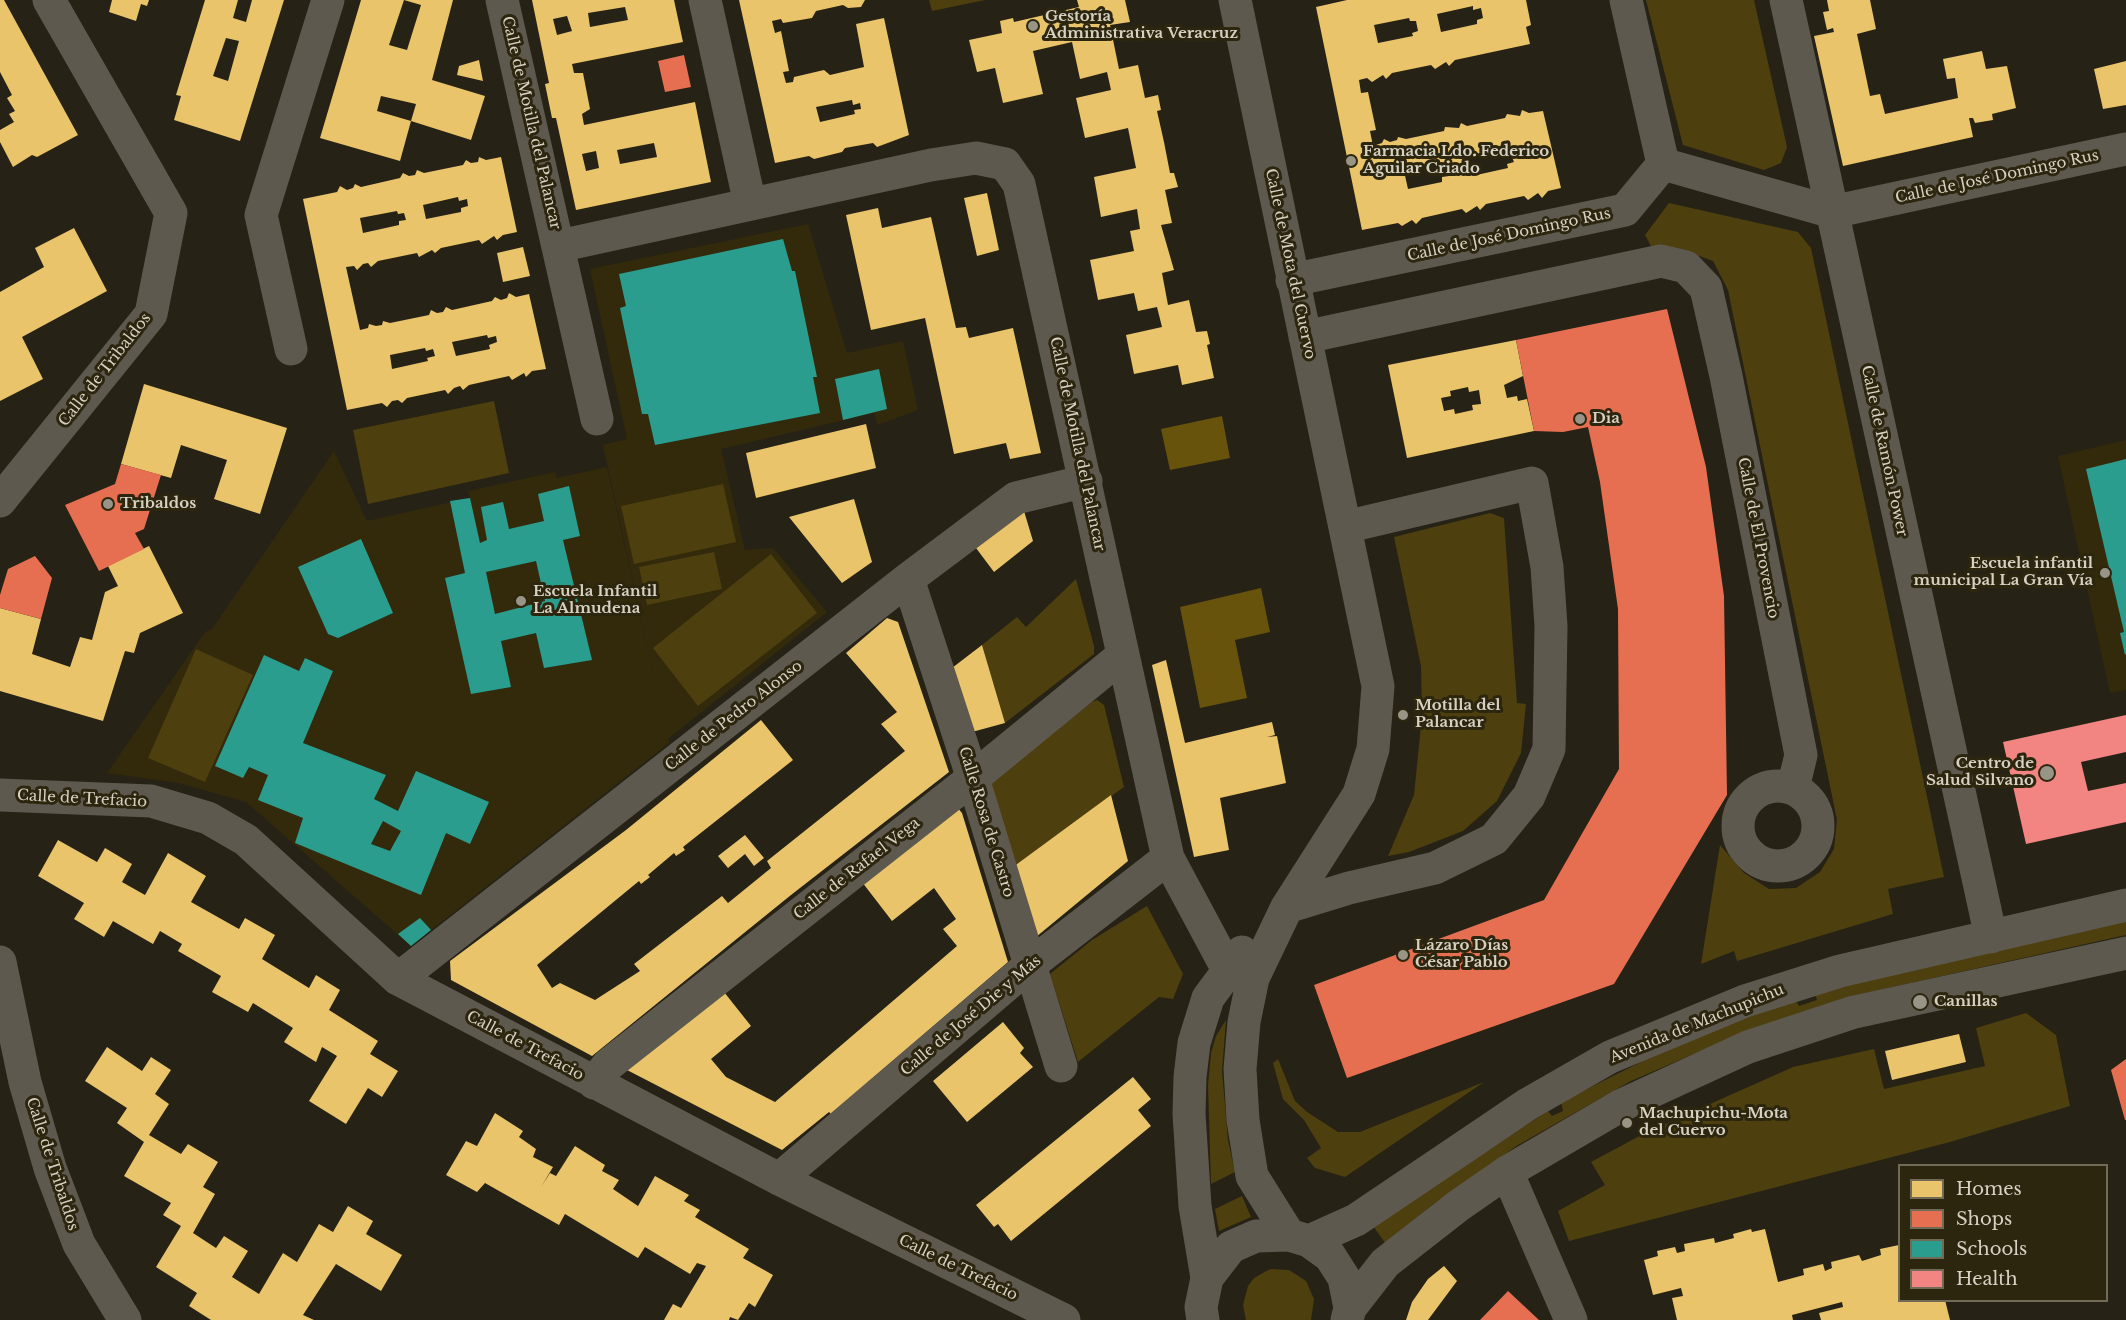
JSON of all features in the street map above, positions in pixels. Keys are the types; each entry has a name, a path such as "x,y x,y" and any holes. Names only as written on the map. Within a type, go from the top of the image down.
{"street":[{"name":"Calle de Tribaldos","path":"0,501 151,314 171,213 50,0"},
{"path":"291,349 261,215 328,0"},
{"name":"Calle de Motilla del Palancar","path":"502,0 597,419"},
{"path":"705,0 750,204"},
{"name":"Calle de Mota del Cuervo","path":"1236,0 1292,280 1376,670 1377,712 1373,749 1359,794 1287,907 1253,978 1244,1022 1240,1070 1243,1120 1252,1176 1299,1238"},
{"path":"1626,0 1663,165"},
{"name":"Calle de Ramón Power","path":"1786,0 1991,937"},
{"name":"Calle de José Domingo Rus","path":"1292,280 1625,210 1663,165 1832,212 2126,149"},
{"name":"Calle de Motilla del Palancar","path":"559,246 931,165 976,158 1005,164 1019,184 1168,858 1228,970"},
{"name":"Calle de El Provencio","path":"1305,337 1661,261 1686,267 1706,288 1801,755 1792,788"},
{"name":"Calle de Pedro Alonso","path":"398,979 908,579 1016,498 1086,481"},
{"path":"1287,907 1349,888 1435,868 1494,839 1529,796 1549,749 1551,626 1546,567 1532,483 1345,527"},
{"name":"Calle Rosa de Castro","path":"908,579 973,778 1061,1066"},
{"name":"Calle de Rafael Vega","path":"594,1083 608,1065 973,778 1122,656"},
{"name":"Calle de Trefacio","path":"0,795 151,801 208,818 246,840 398,979 779,1179 1064,1320"},
{"name":"Calle de José Die y Más","path":"779,1179 1030,965 1168,858"},
{"name":"Calle de Mota del Cuervo","path":"1200,1306 1189,1114 1194,1043 1208,998 1308,872"},
{"name":"Avenida de Machupichu","path":"1299,1238 1356,1220 1528,1104 1610,1057 1745,1001 1840,971 2126,905"},
{"path":"1348,1314 1385,1263 1507,1172 1620,1106 1748,1047 1854,1012 2126,953"},
{"name":"Calle de Tribaldos","path":"0,962 26,1082 50,1167 80,1244 125,1320"},
{"path":"1507,1172 1571,1320"},
{"path":"1200,1306 1231,1247 1256,1236 1299,1238 1330,1256 1344,1278 1348,1314"}],"shaded area":[{"path":"929,0 985,0 932,11"},
{"path":"1646,0 1754,0 1787,147 1781,163 1764,170 1683,145"},
{"path":"1669,203 1798,232 1811,248 1944,877 1888,889 1893,914 1737,961 1734,951 1701,964 1720,845 1744,873 1769,889 1796,888 1820,872 1834,849 1837,820 1728,290 1713,261 1680,249 1653,250 1645,235"},
{"path":"808,224 847,353 903,341 918,410 878,425 874,413 721,449 745,550 773,548 827,612 668,739 669,743 411,946 246,802 179,783 107,773 205,632 212,629 334,451 367,521 470,498 468,491 555,472 557,478 607,467 658,695 603,445 627,439 590,269"},
{"path":"494,401 509,473 368,504 353,430"},
{"path":"1222,416 1230,458 1170,470 1161,429"},
{"name":"Escuela infantil municipal La Gran Vía","path":"2126,440 2126,690 2110,693 2058,456"},
{"path":"723,484 736,542 634,564 621,506"},
{"path":"1490,513 1504,518 1517,703 1526,704 1521,753 1497,801 1463,831 1409,852 1388,856 1414,795 1422,715 1421,666 1394,537"},
{"path":"714,552 722,589 647,605 639,567"},
{"path":"771,554 817,613 698,706 653,648"},
{"path":"1076,579 1094,646 1094,654 1005,723 982,645 1017,617 1026,627"},
{"path":"1261,588 1270,632 1235,640 1247,698 1200,708 1180,607"},
{"path":"196,649 253,675 205,782 148,758"},
{"path":"1097,700 1104,705 1124,787 1013,867 990,783"},
{"path":"1147,906 1183,974 1173,999 1159,997 1078,1062 1050,974 1092,940"},
{"path":"2126,919 2126,935 1848,997 1740,1034 1631,1081 1518,1145 1432,1205 1386,1244 1373,1226 1548,1111 1552,1116 1563,1111 1561,1102 1673,1046 1795,999 1799,1006 1817,1000 1814,992"},
{"path":"2026,1013 2056,1035 2070,1106 1950,1142 1569,1241 1558,1211 1605,1185 1591,1162 1645,1133 1793,1067 1874,1049 1884,1089 1985,1066 1976,1028"},
{"path":"1226,1020 1222,1071 1228,1140 1235,1172 1211,1184 1208,1085 1211,1053 1216,1036"},
{"path":"1278,1059 1295,1101 1307,1112 1338,1132 1360,1132 1484,1082 1345,1177 1315,1168 1307,1158 1321,1148 1304,1120 1283,1099 1273,1063"},
{"path":"1242,1196 1251,1217 1219,1231 1215,1209"},
{"path":"1270,1269 1289,1270 1306,1281 1314,1299 1311,1320 1246,1320 1243,1305 1248,1286 1254,1278"}],"building: Homes":[{"path":"0,0 4,0 78,135 37,157 32,155 13,167 0,142 0,130 14,122 9,114 15,111 7,98 12,95 0,72"},
{"path":"112,0 149,0 147,6 141,4 136,21 109,12"},
{"path":"205,0 238,0 233,18 246,22 252,0 284,0 240,141 174,120 181,96 176,95","holes":["226,38 239,41 228,81 213,76"]},
{"path":"361,0 404,0 453,0 432,80 485,96 471,140 411,121 400,161 320,138","holes":["404,0 421,5 407,50 389,45","381,96 416,104 411,121 377,111"]},
{"path":"532,0 674,0 683,42 572,64 574,73 583,73 590,109 582,114 584,125 695,102 711,182 576,210 556,118 552,118 545,84 549,83","holes":["625,7 628,20 590,27 588,13","567,16 572,31 557,35 553,19","654,143 657,157 620,164 617,150","596,151 599,168 586,171 582,154"]},
{"path":"739,0 865,0 861,7 848,8 843,5 816,11 812,18 783,23 781,19 772,21 775,33 781,31 789,71 783,72 786,83 793,82 794,77 824,70 830,75 864,67 856,24 884,18 909,135 877,147 873,143 845,148 842,152 814,159 809,156 775,163","holes":["852,100 853,105 860,103 861,109 854,110 855,114 820,122 816,107"]},
{"path":"1077,0 1125,0 1130,22 1110,25 1119,69 1138,65 1145,98 1158,95 1161,110 1157,111 1170,173 1174,173 1178,187 1165,190 1172,223 1161,225 1174,270 1162,273 1168,305 1189,300 1196,332 1207,331 1210,344 1207,345 1214,378 1182,385 1178,365 1134,374 1126,335 1162,327 1157,307 1138,311 1134,293 1098,300 1090,260 1134,251 1130,231 1140,229 1137,209 1101,217 1094,177 1136,168 1128,128 1085,138 1076,98 1111,90 1107,72 1080,79 1072,42 1033,51 1043,94 1003,103 995,68 977,72 969,40 1002,33 1000,21 1013,18 1014,22 1079,7"},
{"path":"1347,0 1526,0 1531,25 1526,27 1530,44 1455,60 1449,66 1446,62 1435,69 1431,65 1392,73 1386,79 1383,75 1372,82 1367,78 1359,80 1361,93 1368,92 1376,130 1370,131 1373,146 1382,143 1384,139 1390,142 1397,140 1398,137 1406,139 1444,131 1445,127 1459,128 1461,123 1467,126 1505,118 1507,114 1520,116 1522,110 1529,113 1543,111 1561,188 1548,191 1542,198 1538,193 1528,200 1524,196 1486,204 1480,210 1477,206 1466,213 1462,209 1422,218 1416,224 1412,220 1402,226 1398,223 1362,230 1316,7","holes":["1473,6 1473,10 1481,8 1483,18 1477,20 1477,24 1441,32 1437,14","1409,18 1410,21 1416,21 1418,31 1412,33 1413,36 1378,43 1374,25","1502,150 1502,154 1510,153 1514,162 1507,164 1508,168 1472,176 1467,158","1438,163 1439,167 1446,166 1449,176 1442,177 1442,182 1408,189 1404,171"]},
{"path":"1827,0 1870,0 1876,29 1857,34 1870,96 1880,94 1885,114 1958,98 1955,78 1947,79 1943,59 1982,51 1986,69 2007,66 2016,108 1992,114 1993,120 1975,123 1973,118 1969,118 1973,137 1843,166 1814,36 1834,32 1833,28 1827,30 1823,12 1829,11"},
{"path":"479,60 483,81 457,75 459,66"},
{"path":"2126,61 2126,105 2103,109 2094,69"},
{"path":"479,157 486,160 501,157 517,232 503,235 497,240 494,236 482,244 479,240 441,248 435,253 432,250 419,257 417,253 378,261 371,267 368,263 363,264 357,270 354,266 346,267 360,330 368,328 369,324 376,326 382,325 383,321 390,323 429,315 431,310 437,313 443,312 446,307 452,310 492,301 495,297 501,300 507,298 509,293 516,297 529,294 546,369 532,371 526,377 524,373 512,380 509,376 469,385 463,390 460,386 448,394 445,390 407,398 402,403 398,400 392,401 387,407 382,403 347,410 303,199 337,192 340,186 347,190 353,188 355,184 361,187 400,178 403,173 409,176 415,175 417,170 424,173 463,165 466,160 471,163 478,162","holes":["458,197 459,201 467,199 468,206 461,208 461,212 426,219 423,205","397,211 398,214 404,213 406,220 399,221 399,225 363,233 360,218","487,335 488,338 496,336 497,342 489,345 490,349 456,356 452,342","425,348 426,351 433,349 435,356 427,358 428,361 392,369 390,355"]},
{"path":"987,193 999,250 977,256 964,198"},
{"path":"878,208 882,228 931,217 956,328 966,327 969,338 1013,328 1041,453 1010,459 1006,443 954,454 925,318 871,330 846,215"},
{"path":"74,228 107,291 22,337 43,379 0,401 0,292 44,267 35,248"},
{"path":"523,247 530,276 503,282 497,253"},
{"path":"1516,340 1523,376 1504,385 1507,398 1517,396 1518,401 1527,399 1534,431 1407,458 1388,365","holes":["1468,387 1469,392 1479,390 1481,404 1472,405 1473,410 1455,414 1454,409 1444,411 1441,398 1451,396 1450,391"]},
{"path":"144,384 287,428 260,514 214,499 227,460 181,445 171,478 121,464"},
{"path":"866,424 876,468 756,498 746,453"},
{"path":"854,499 872,562 842,583 789,517"},
{"path":"1024,511 1033,541 994,572 976,548"},
{"path":"149,546 183,613 140,633 134,653 125,651 103,721 0,691 0,608 41,619 32,654 70,667 80,637 92,640 105,592 118,586 108,566"},
{"path":"887,618 898,622 949,772 791,895 592,1056 451,980 450,961 626,830 761,720 793,760 683,847 685,850 676,856 674,853 648,875 650,877 641,884 639,881 537,965 552,988 560,983 595,1000 640,971 634,964 722,896 728,903 771,868 767,861 905,751 881,724 897,712 846,653"},
{"path":"982,645 1005,723 972,732 952,668"},
{"path":"1166,660 1185,743 1272,722 1275,735 1267,737 1277,736 1286,783 1220,798 1229,850 1194,857 1152,665"},
{"path":"1111,795 1128,861 1036,937 1013,867"},
{"path":"957,807 962,813 1008,962 831,1114 829,1112 782,1150 627,1070 724,992 751,1026 711,1059 726,1077 775,1102 957,946 943,929 956,919 934,888 892,921 862,882"},
{"path":"745,835 764,858 754,866 745,854 728,868 718,856"},
{"path":"58,840 97,862 105,848 132,864 122,882 145,895 168,853 206,876 191,902 239,929 245,918 275,935 262,959 309,988 316,975 340,990 329,1010 378,1041 370,1054 398,1071 382,1097 368,1088 346,1124 309,1101 337,1056 322,1047 316,1062 284,1042 293,1028 253,1003 248,1012 212,992 221,976 178,951 182,944 160,931 153,944 113,921 104,937 74,919 84,903 38,876"},
{"path":"1003,1022 1024,1048 1020,1053 1033,1067 967,1122 933,1081"},
{"path":"1959,1034 1966,1062 1892,1080 1885,1051"},
{"path":"107,1047 142,1071 151,1057 171,1070 155,1094 169,1104 149,1135 181,1154 188,1144 218,1162 203,1187 215,1194 193,1233 216,1248 224,1236 248,1251 232,1277 259,1294 283,1253 297,1262 319,1224 333,1232 348,1206 373,1221 366,1234 402,1255 381,1291 336,1264 303,1315 314,1320 211,1320 189,1306 197,1293 156,1267 181,1226 163,1215 171,1203 124,1176 144,1142 117,1123 127,1108 85,1081"},
{"path":"1133,1077 1151,1099 1138,1110 1151,1126 1011,1241 998,1224 994,1227 976,1205"},
{"path":"495,1113 523,1131 519,1137 536,1149 533,1157 553,1167 541,1187 550,1173 556,1176 575,1146 605,1165 602,1171 619,1180 613,1189 638,1206 655,1176 689,1195 684,1201 700,1210 695,1217 749,1249 743,1258 773,1275 755,1307 749,1303 738,1320 730,1317 729,1320 664,1320 673,1304 681,1308 706,1266 697,1263 690,1274 645,1247 638,1258 565,1214 559,1225 485,1183 477,1192 446,1175 466,1141 477,1146"},
{"path":"1751,1229 1752,1232 1765,1229 1778,1282 1804,1275 1803,1269 1823,1264 1825,1271 1832,1268 1831,1262 1859,1255 1862,1261 1881,1255 1880,1249 1898,1245 1898,1302 1946,1302 1950,1320 1821,1320 1819,1313 1843,1307 1842,1302 1792,1315 1793,1320 1677,1320 1672,1298 1683,1296 1681,1288 1653,1295 1644,1260 1658,1256 1657,1251 1675,1247 1677,1253 1685,1251 1684,1244 1714,1238 1715,1243 1734,1238 1733,1234"},
{"path":"1444,1266 1457,1281 1428,1320 1406,1320 1412,1302 1428,1279"}],"building: Shops":[{"path":"684,55 691,87 665,92 658,61"},
{"path":"1667,309 1706,467 1724,596 1727,795 1614,984 1347,1078 1314,985 1544,900 1619,769 1618,609 1600,482 1588,427 1563,432 1534,431 1516,340"},
{"path":"121,464 161,475 144,529 135,533 144,549 99,571 65,505 115,484"},
{"path":"35,556 52,578 41,619 0,608 0,595 8,569"},
{"path":"2126,1059 2126,1120 2125,1120 2111,1070"},
{"path":"1508,1291 1539,1320 1480,1320"}],"building: Schools":[{"path":"783,239 792,271 795,271 817,377 813,377 820,413 655,445 648,414 642,414 620,308 626,306 619,274"},
{"path":"879,369 887,409 843,420 835,379"},
{"name":"Escuela infantil municipal La Gran Vía","path":"2126,459 2125,655 2120,633 2124,632 2086,469"},
{"path":"569,486 580,536 563,540 592,660 544,668 536,633 501,641 511,687 471,694 445,578 465,573 450,501 470,498 480,543 487,540 481,507 503,502 509,529 544,521 538,494","holes":["536,561 545,601 495,614 486,572"]},
{"path":"361,539 393,613 338,638 328,634 298,567"},
{"path":"264,655 299,671 305,658 333,671 303,743 386,775 374,799 398,811 416,771 489,802 470,844 446,833 421,895 295,843 303,818 258,800 268,775 249,767 243,778 215,766","holes":["383,821 401,831 390,851 371,844"]},
{"path":"420,918 431,930 411,946 398,934"}],"building: Health":[{"name":"Centro de Salud Silvano","path":"2126,715 2126,752 2081,762 2088,791 2126,783 2126,822 2026,844 2003,742"}],"place":[{"name":"Gestoría Administrativa Veracruz","path":"1033,26"},
{"name":"Farmacia Ldo. Federico Aguilar Criado","path":"1351,161"},
{"name":"Dia","path":"1580,419"},
{"name":"Tribaldos","path":"108,504"},
{"name":"Escuela infantil municipal La Gran Vía","path":"2105,573"},
{"name":"Escuela Infantil La Almudena","path":"521,601"},
{"name":"Motilla del Palancar","path":"1403,715"},
{"name":"Centro de Salud Silvano","path":"2047,773"},
{"name":"Lázaro Días César Pablo","path":"1403,955"},
{"name":"Canillas","path":"1920,1002"},
{"name":"Machupichu-Mota del Cuervo","path":"1627,1123"}]}
